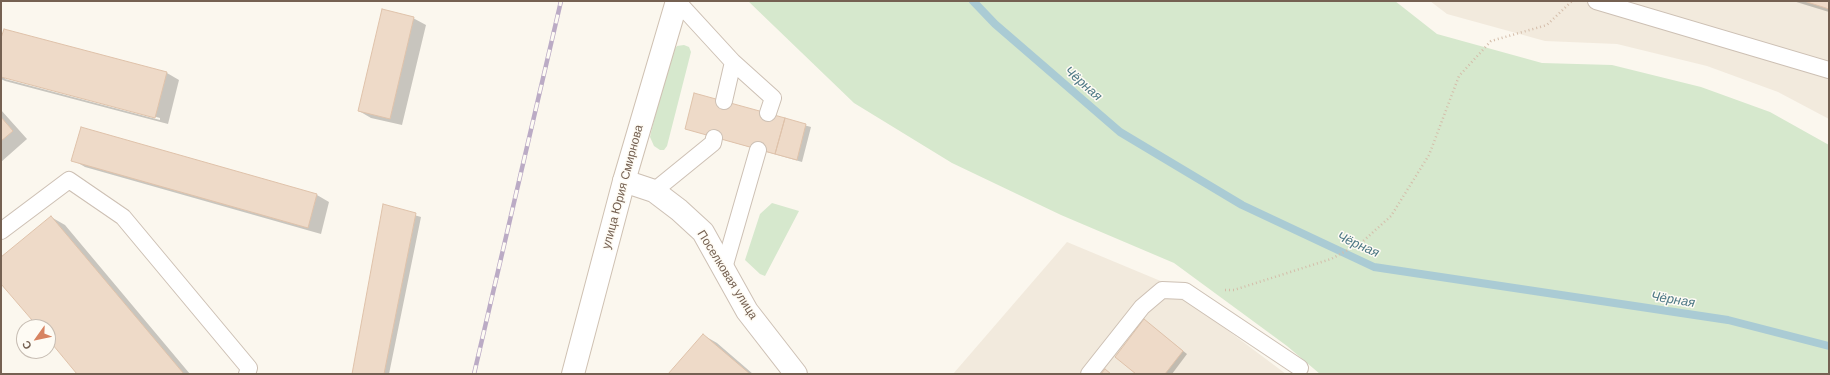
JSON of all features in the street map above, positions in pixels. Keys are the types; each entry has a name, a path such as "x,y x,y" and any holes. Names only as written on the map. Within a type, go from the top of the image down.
{"main road":[{"name":"улица Юрия Смирнова","path":"573,374 624,181 677,1"},
{"name":"Поселковая улица","path":"624,181 654,191 679,210 703,232 748,311 796,374"}],"lane":[{"path":"677,1 733,62 773,98 768,113"},
{"path":"1596,1 1829,70"},
{"path":"724,101 733,62"},
{"path":"654,191 713,143 714,138"},
{"path":"724,268 758,150"},
{"path":"1,231 69,180 123,217 249,368 248,374"},
{"path":"1089,374 1142,307 1162,290 1185,291 1300,368"}],"path":[{"path":"1185,291 1234,290 1331,259 1361,242 1391,216 1429,155 1459,76 1491,41 1547,25 1572,1"}],"shaded area":[{"path":"1430,1 1829,1 1829,119 1778,92 1707,66 1617,44 1545,41 1447,14"},
{"path":"1067,242 1163,282 1286,374 953,374"}],"green space":[{"path":"748,1 1395,1 1437,34 1542,63 1612,65 1701,87 1770,112 1829,145 1829,374 1320,374 1287,346 1174,263 1061,215 952,163 854,103"},
{"path":"684,45 689,47 691,52 667,146 664,150 660,150 654,146 650,137 671,54 677,46"},
{"path":"772,203 799,211 765,276 760,274 745,260 760,214"}],"building":[{"path":"1804,1 1829,1 1829,9"},
{"path":"382,9 414,17 390,119 358,111"},
{"path":"4,29 167,72 155,118 1,77 1,38"},
{"path":"694,93 785,118 775,154 685,129"},
{"path":"1,117 13,131 1,141"},
{"path":"785,118 806,124 797,160 775,154"},
{"path":"81,127 317,194 308,228 71,161"},
{"path":"383,204 416,213 384,374 352,374"},
{"path":"51,216 184,374 77,374 56,349 56,319 31,319 1,284 1,257"},
{"path":"1144,319 1183,351 1165,374 1136,374 1115,357"},
{"path":"703,334 750,374 668,374"},
{"path":"1105,369 1111,374 1101,374"}],"waterway":[{"name":"Чёрная","path":"973,1 995,24 1120,132 1242,205 1374,267 1728,320 1829,346"}],"railway":[{"path":"474,374 561,1"}]}
